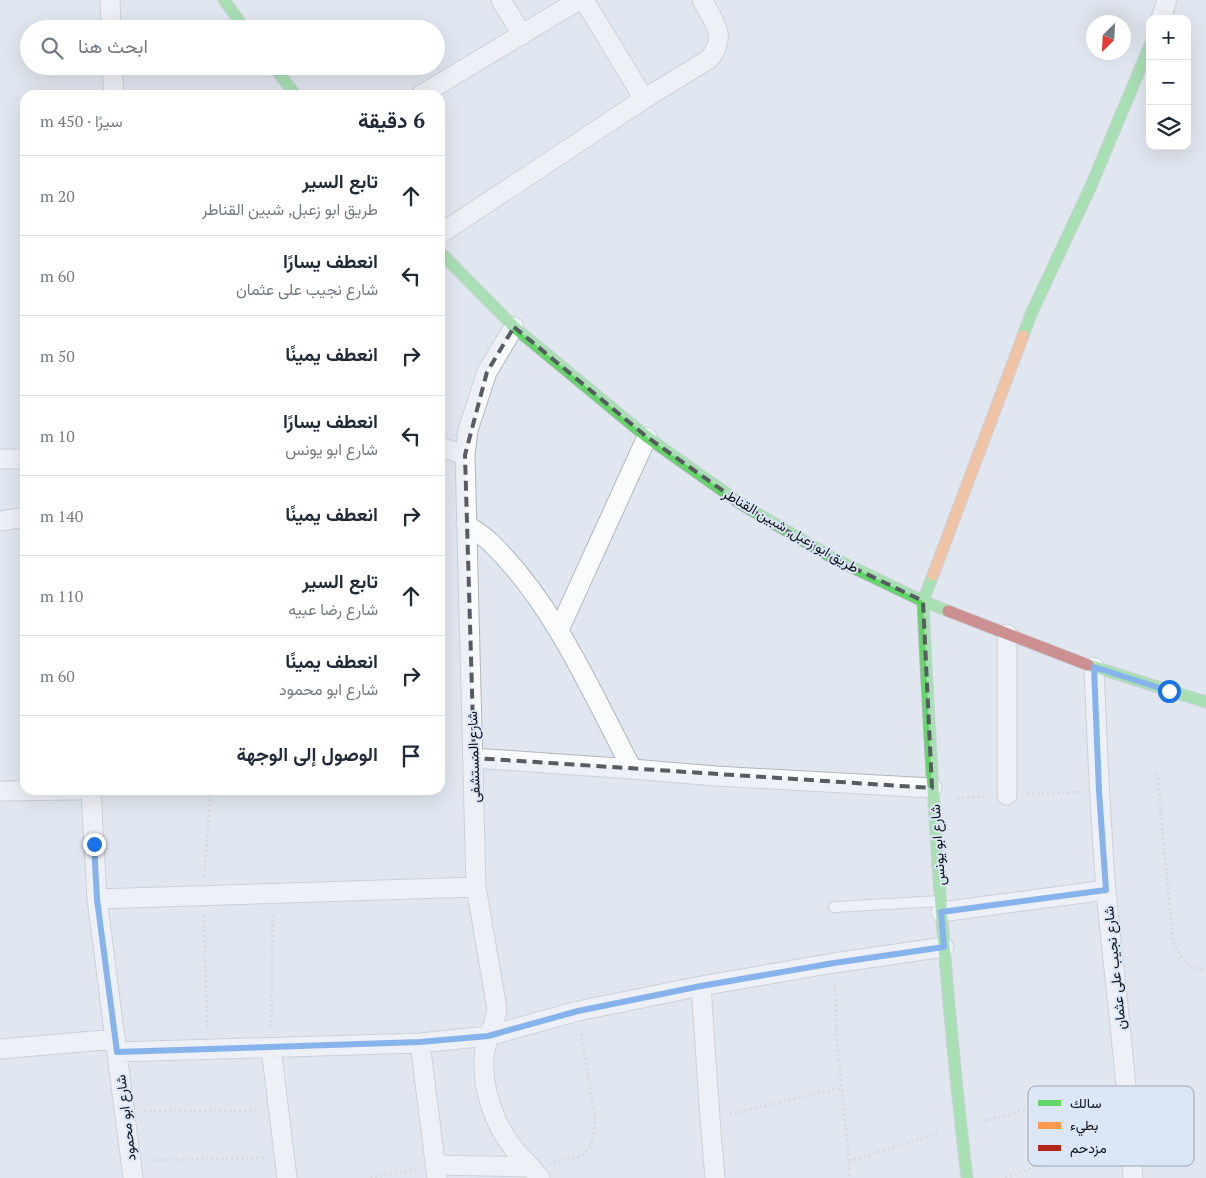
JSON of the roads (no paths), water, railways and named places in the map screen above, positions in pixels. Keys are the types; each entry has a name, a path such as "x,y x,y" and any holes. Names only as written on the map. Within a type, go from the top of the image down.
{"street":[{"path":"110,0 111,20"},
{"path":"224,0 238,20"},
{"path":"500,0 522,35"},
{"path":"429,90 579,0"},
{"path":"584,0 644,99"},
{"path":"445,231 644,99 709,59 715,52 719,42 718,31 702,0"},
{"path":"1162,15 1167,0"},
{"path":"923,601 1031,314 1091,186 1146,55"},
{"path":"113,75 114,90"},
{"path":"280,75 292,90"},
{"name":"طريق ابو زعبل, شبين القناطر","path":"445,257 514,327 646,437 760,515 833,558 923,601 1007,634 1094,667 1206,702"},
{"name":"شارع المستشفى","path":"514,327 487,372 468,430 465,455 466,524 474,758 476,887 497,1009 484,1056 485,1081 490,1105 500,1128 514,1149 535,1173"},
{"path":"559,630 646,437"},
{"path":"445,448 465,455"},
{"path":"0,459 20,459"},
{"path":"0,521 20,518"},
{"path":"466,524 490,541 512,565 559,630 632,769"},
{"name":"شارع ابو يونس","path":"923,601 933,794 944,947 961,1127 968,1178"},
{"path":"1007,634 1007,795"},
{"name":"شارع نجيب على عثمان","path":"1094,667 1099,791 1106,890 1126,1086"},
{"path":"474,758 933,794"},
{"path":"0,791 20,791"},
{"name":"شارع ابو محمود","path":"91,795 97,899 131,1169"},
{"path":"97,899 476,887"},
{"path":"941,906 1106,890"},
{"path":"0,1049 116,1046 208,1050 420,1042 488,1036 578,1011 701,986 834,963 944,947"},
{"path":"701,986 715,1178"},
{"path":"420,1042 437,1172 535,1173"},
{"path":"271,1048 287,1178"}],"lane":[{"path":"834,907 941,906"}]}
